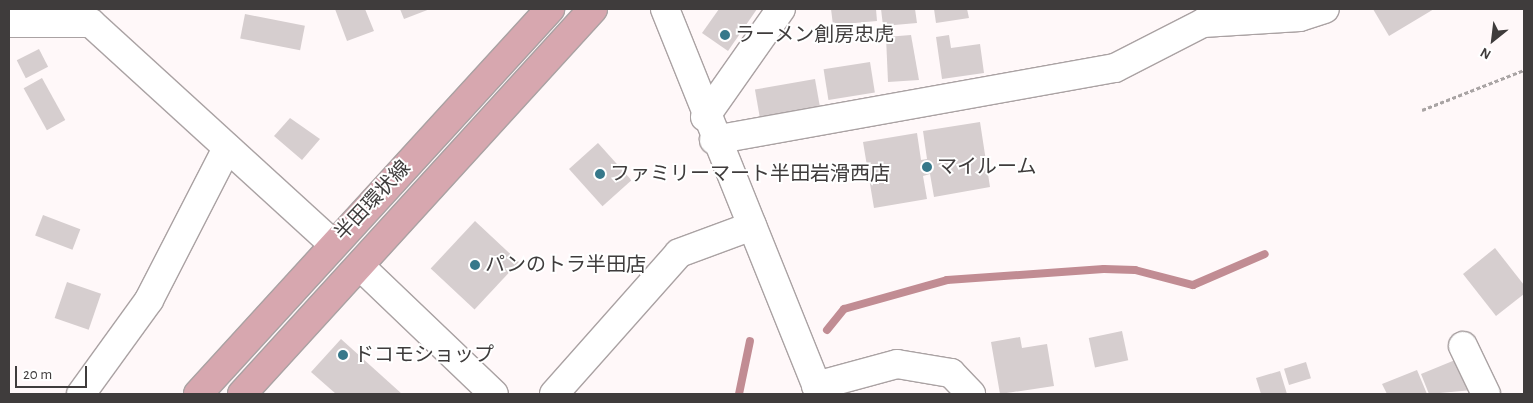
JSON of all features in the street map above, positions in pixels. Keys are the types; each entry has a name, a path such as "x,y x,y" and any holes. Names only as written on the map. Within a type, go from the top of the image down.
{"main road":[{"name":"半田環状線","path":"198,394 333,244 550,9"},
{"name":"半田環状線","path":"242,394 593,9"}],"street":[{"path":"664,9 710,128 818,390 897,364 951,373 971,394"},
{"path":"710,128 781,9"},
{"path":"710,128 1115,68 1202,16 1300,18 1325,9"},
{"path":"9,24 91,23 333,244"},
{"path":"81,394 149,300 227,148"},
{"path":"554,394 679,253 752,226"},
{"path":"360,266 494,394"},
{"path":"1464,346 1486,394"}],"path":[{"path":"1422,110 1524,70"}],"building":[{"path":"335,9 365,9 374,31 347,41"},
{"path":"400,9 430,9 404,19"},
{"path":"719,9 757,9 728,51 702,33"},
{"path":"831,9 876,9 877,21 833,25"},
{"path":"881,9 915,9 917,23 883,26"},
{"path":"934,9 967,9 969,18 936,23"},
{"path":"1373,9 1434,9 1389,36"},
{"path":"245,14 305,26 300,50 240,39"},
{"path":"911,35 919,80 888,82 886,37"},
{"path":"949,35 951,48 980,44 984,73 942,79 936,37"},
{"path":"39,49 48,67 26,78 17,60"},
{"path":"870,62 875,93 828,100 824,69"},
{"path":"42,78 65,120 47,130 24,88"},
{"path":"815,79 820,107 760,117 755,90"},
{"path":"290,118 320,139 302,160 274,136"},
{"name":"マイルーム","path":"980,122 990,187 934,197 930,174 923,176 927,199 874,208 863,142 917,133 921,160 927,159 923,131"},
{"name":"ファミリーマート半田岩滑西店","path":"598,143 631,180 602,206 569,169"},
{"path":"43,215 80,229 72,250 35,236"},
{"name":"パンのトラ半田店","path":"475,221 519,262 475,309 431,269"},
{"path":"1495,248 1524,285 1524,294 1496,316 1463,274"},
{"path":"67,282 101,294 89,330 55,318"},
{"path":"1122,331 1128,360 1095,367 1089,338"},
{"path":"1020,337 1022,348 1047,344 1054,386 1000,394 991,342"},
{"name":"ドコモショップ","path":"341,339 402,394 336,394 311,372"},
{"path":"1460,358 1473,390 1429,394 1421,374"},
{"path":"1306,362 1311,378 1289,385 1284,369"},
{"path":"1417,370 1427,394 1387,394 1382,384"},
{"path":"1280,371 1287,394 1261,394 1256,378"}],"waterway":[{"path":"827,330 844,309 947,280 1104,269 1135,270 1193,285 1265,254"},
{"path":"739,394 750,341"}],"place":[{"name":"ラーメン創房忠虎","path":"725,35"},
{"name":"マイルーム","path":"927,167"},
{"name":"ファミリーマート半田岩滑西店","path":"600,174"},
{"name":"パンのトラ半田店","path":"475,265"},
{"name":"ドコモショップ","path":"343,355"}]}
